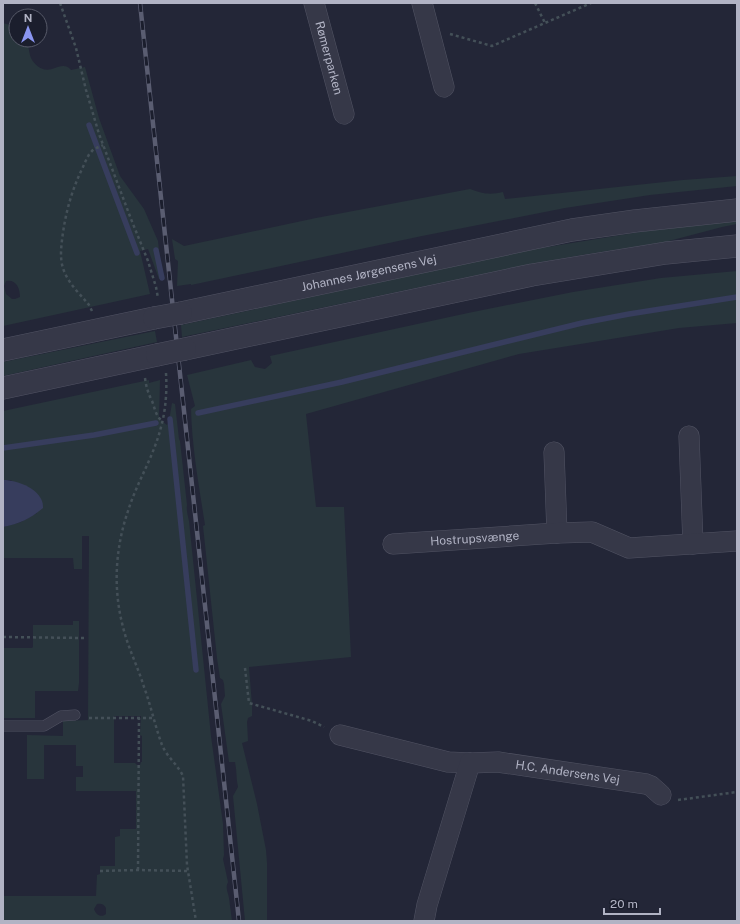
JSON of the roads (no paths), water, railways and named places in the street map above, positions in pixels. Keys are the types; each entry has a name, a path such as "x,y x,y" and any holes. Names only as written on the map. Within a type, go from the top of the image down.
{"street":[{"name":"Rømerparken","path":"314,3 344,114"},
{"path":"422,3 444,87"},
{"name":"Johannes Jørgensens Vej","path":"3,350 156,310 181,312 572,230 635,221 737,210"},
{"path":"666,253 737,235"},
{"path":"3,388 162,364 185,349 532,275 666,253 737,246"},
{"path":"689,436 693,544"},
{"path":"554,452 557,533"},
{"name":"Hostrupsvænge","path":"393,544 592,532 629,548 737,541"},
{"name":"H.C. Andersens Vej","path":"340,735 448,762 498,762 646,784 656,789 661,796"},
{"path":"424,921 427,905 470,763"}],"lane":[{"path":"3,726 40,726 48,724 61,716 75,714"}],"water":[{"path":"3,480 23,484 35,491 42,502 43,508 24,520 3,527"}],"waterway":[{"path":"89,125 137,253"},
{"path":"156,250 162,278"},
{"path":"198,413 342,382 582,323 737,297"},
{"path":"170,419 196,670"},
{"path":"3,448 94,435 156,423"}],"railway":[{"path":"140,3 239,921"}]}
